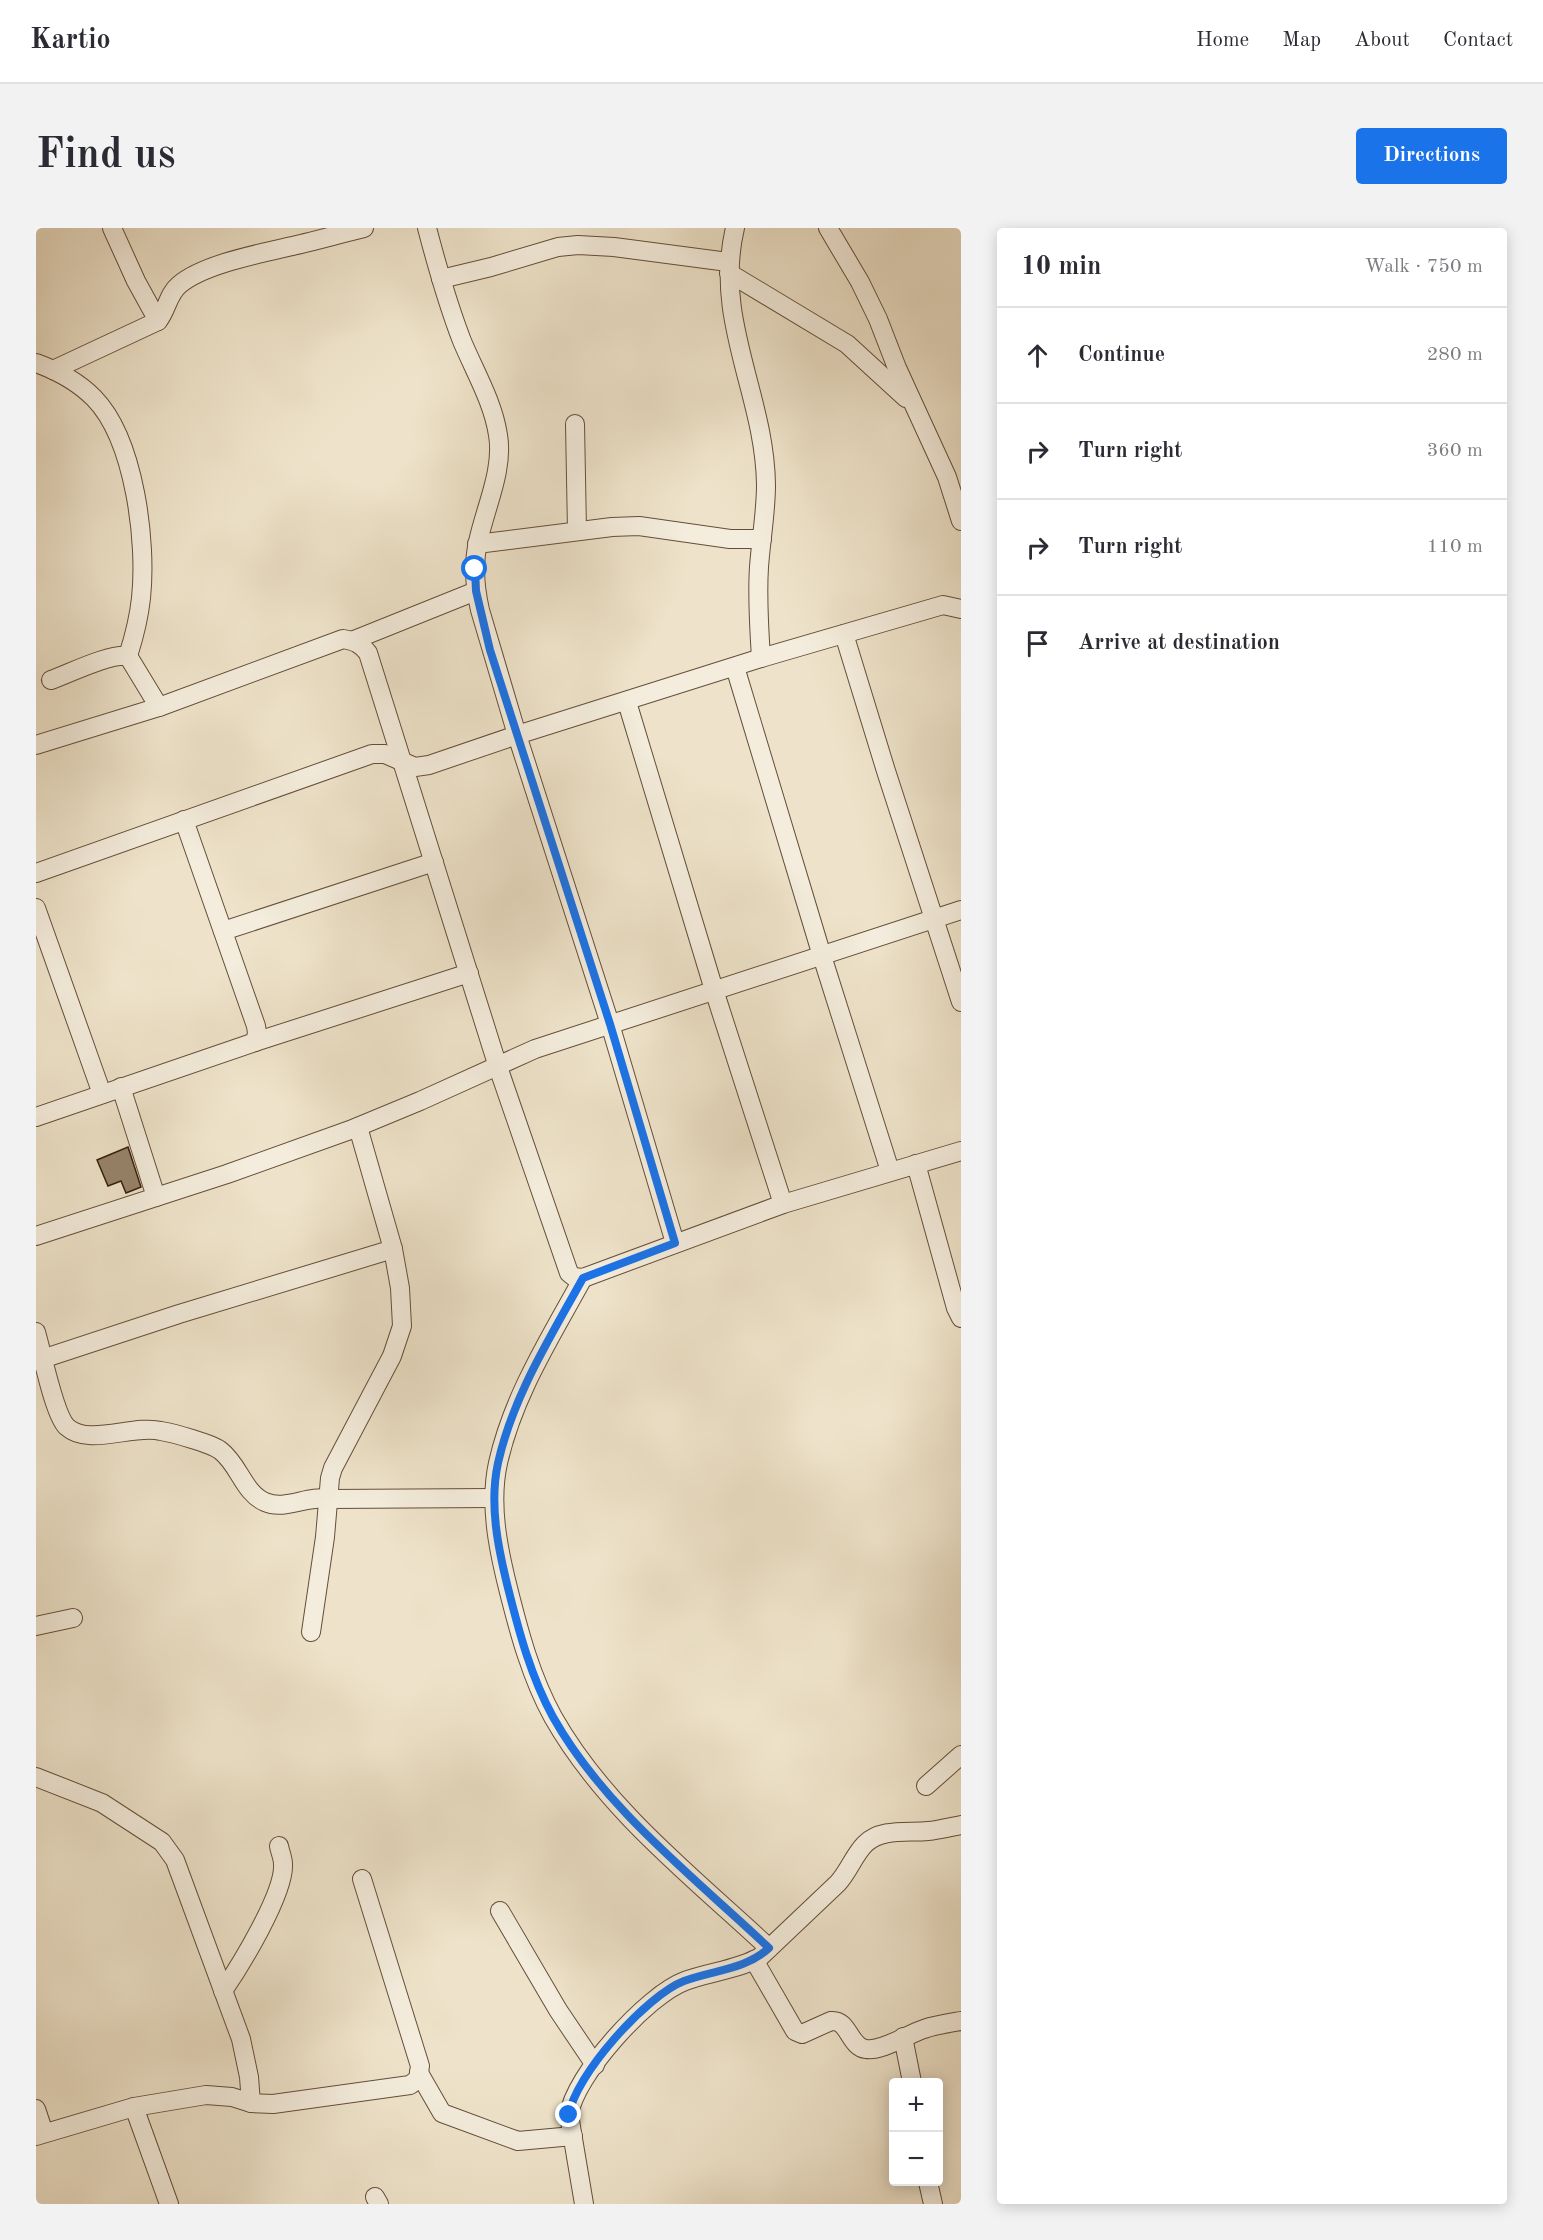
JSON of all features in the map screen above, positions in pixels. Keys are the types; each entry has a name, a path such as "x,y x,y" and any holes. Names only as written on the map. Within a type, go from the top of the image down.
{"street":[{"path":"112,228 136,281 158,321"},
{"path":"53,370 158,321 178,285 191,277 253,255 364,228"},
{"path":"427,228 461,339 491,406 499,436 499,461 477,544 476,591 490,650 610,1024 675,1243"},
{"path":"735,228 728,267 730,304 760,436 766,484 759,567 761,658"},
{"path":"828,228 860,282 878,319 914,405 952,467 961,521"},
{"path":"441,279 558,247 578,244 614,247 728,267 847,344 914,405"},
{"path":"36,363 74,381 95,400 113,425 127,456 136,502 142,567 141,597 136,629 128,656"},
{"path":"574,424 577,531"},
{"path":"477,544 577,531 639,526 709,536 762,539"},
{"path":"36,745 159,707 343,639 354,640 476,591"},
{"path":"36,873 372,754 385,754 415,767 429,765 761,658 943,605 961,609"},
{"path":"844,634 961,1002"},
{"path":"354,640 368,653 498,1067 569,1273 574,1277 583,1278 783,1204 961,1151"},
{"path":"51,680 104,660 128,656 135,664 159,707"},
{"path":"735,667 890,1171"},
{"path":"627,702 714,990 783,1204"},
{"path":"184,820 256,1026 255,1042"},
{"path":"224,931 434,862"},
{"path":"36,908 102,1094"},
{"path":"36,1236 227,1174 358,1127 535,1049 961,910"},
{"path":"36,1117 255,1042 469,973"},
{"path":"121,1087 156,1197"},
{"path":"311,1632 333,1468 392,1356 402,1326 400,1288 393,1249 358,1127"},
{"path":"916,1164 956,1308 961,1318"},
{"path":"40,1360 179,1314 393,1249"},
{"path":"583,1278 540,1355 513,1411 498,1463 493,1498 502,1564 514,1614 531,1669 553,1717 588,1769 623,1810 769,1948"},
{"path":"36,1332 40,1360 62,1421 68,1428 78,1434 89,1436 146,1429 160,1430 220,1450 253,1494 264,1502 282,1504 315,1498 493,1498"},
{"path":"36,1626 73,1618"},
{"path":"926,1786 961,1755"},
{"path":"36,1778 102,1803 162,1842 174,1860 241,2039 249,2077 251,2103"},
{"path":"584,2204 569,2115 571,2103 595,2065 639,2012 661,1993 684,1981 754,1960 838,1883 847,1873 862,1846 873,1837 961,1825"},
{"path":"223,1991 246,1958 280,1884 283,1866 279,1846"},
{"path":"36,2109 40,2135 134,2107 206,2095 232,2097 251,2103 273,2104 410,2085 418,2079 420,2066 362,1879"},
{"path":"500,1911 558,2010 595,2065"},
{"path":"754,1960 795,2031 802,2034 837,2020 857,2045 862,2049 873,2050 927,2028 961,2021"},
{"path":"903,2037 911,2078"},
{"path":"419,2073 442,2113 518,2141 573,2136"},
{"path":"134,2107 169,2204"},
{"path":"929,2186 933,2204"}],"building":[{"path":"128,1147 141,1187 126,1193 121,1181 108,1186 97,1160"}],"route":[{"path":"475,569 476,591 490,650 610,1024 675,1243 583,1278 540,1355 513,1411 498,1463 493,1498 502,1564 531,1669 553,1717 588,1769 636,1824 769,1948 760,1957 748,1963 684,1981 661,1993 639,2012 615,2039 579,2088 571,2103 569,2115"}]}
